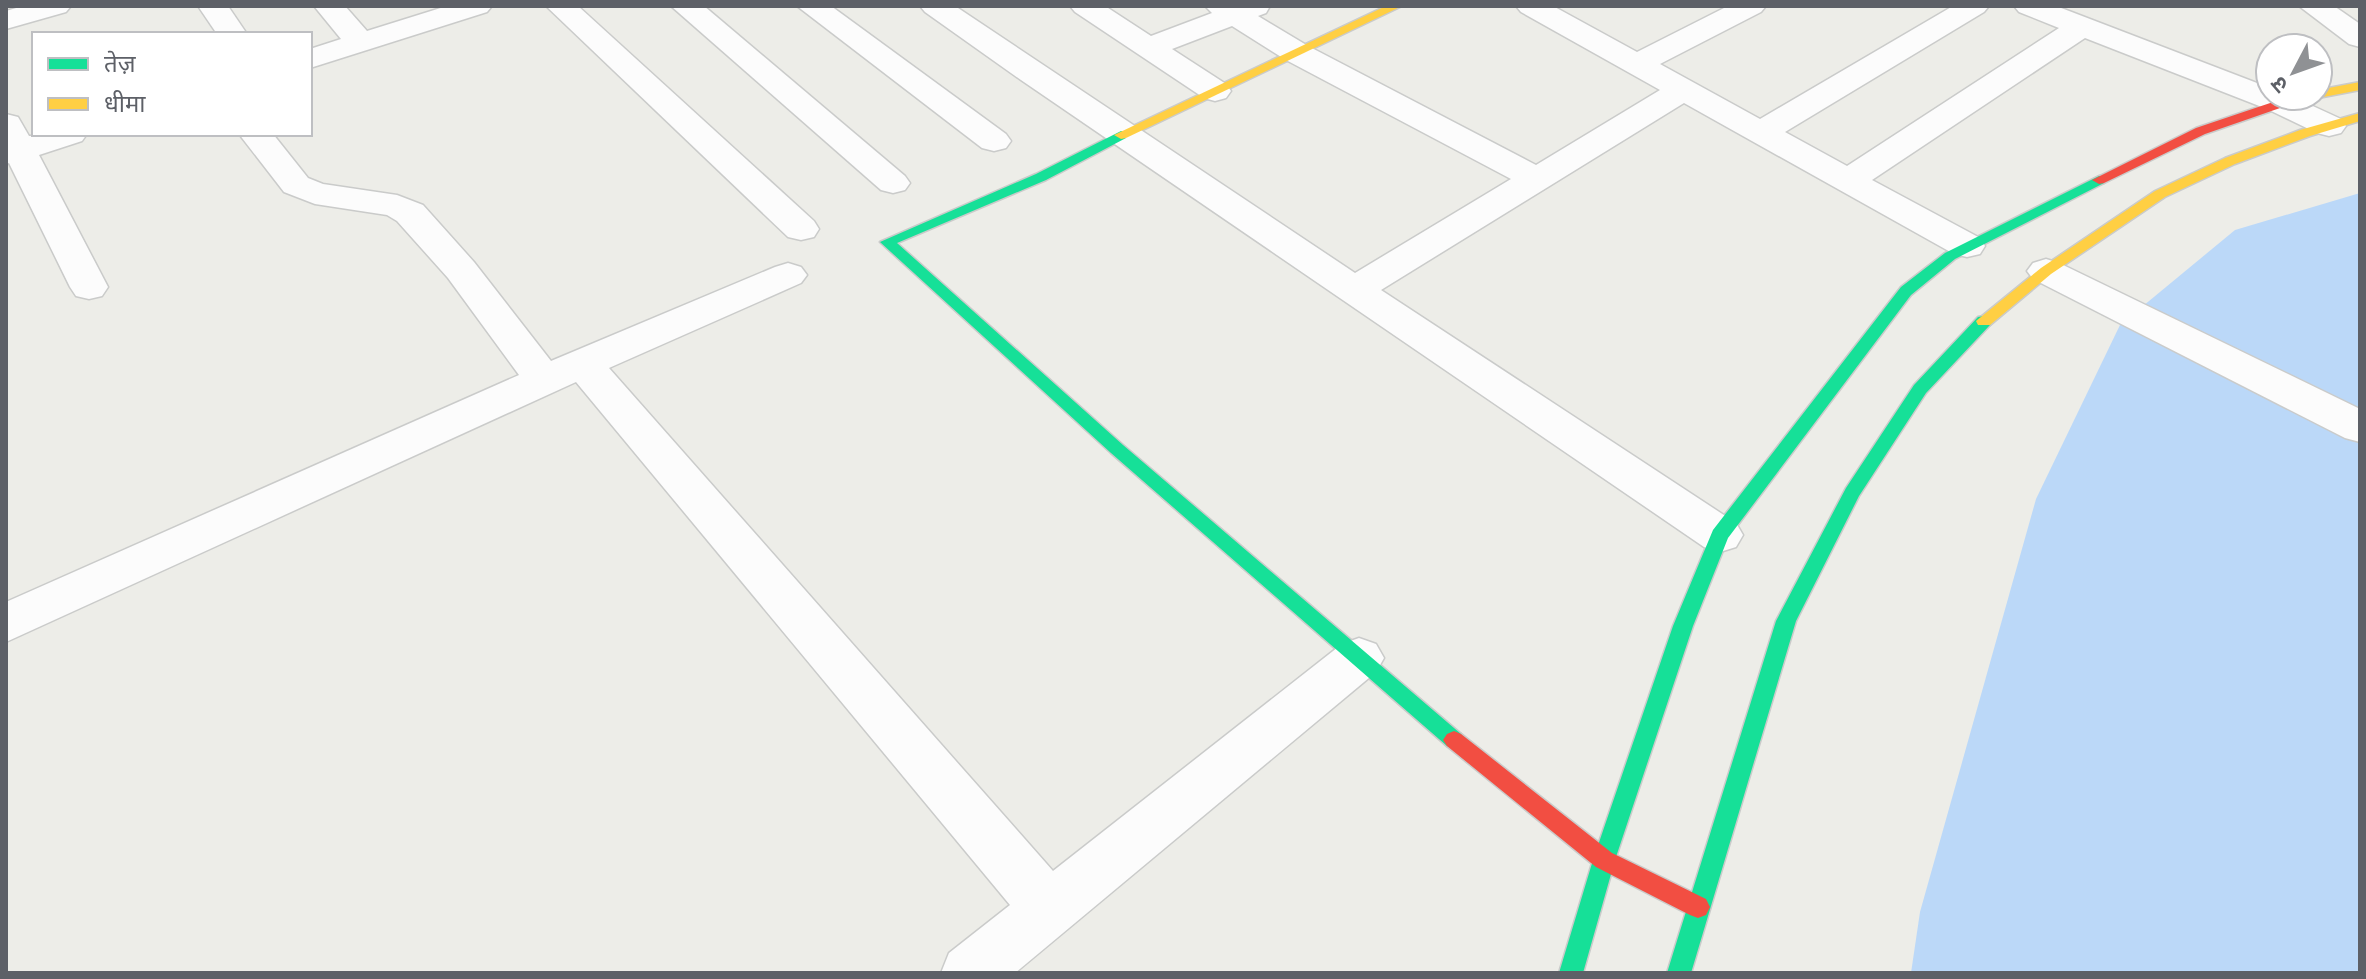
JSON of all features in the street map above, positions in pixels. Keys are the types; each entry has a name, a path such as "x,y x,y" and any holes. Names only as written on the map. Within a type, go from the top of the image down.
{"street":[{"path":"6,20 56,6"},
{"path":"213,6 231,32"},
{"path":"329,6 361,43"},
{"path":"312,58 477,6"},
{"path":"561,6 801,229"},
{"path":"686,6 893,183"},
{"path":"812,6 994,141"},
{"path":"935,6 1121,135 1356,289 1720,535"},
{"path":"1085,6 1215,91"},
{"path":"1531,6 1967,246"},
{"path":"1637,64 1751,6"},
{"path":"1760,133 1974,6"},
{"path":"2029,6 2081,27 2254,86"},
{"path":"2314,6 2360,38"},
{"path":"1150,47 1238,9 1297,53 1537,179"},
{"path":"1379,9 1297,53 1121,135 1041,177 887,242 1117,449 1359,658 1604,860 1698,907"},
{"path":"1847,181 2081,27"},
{"path":"2334,91 2360,86"},
{"path":"1356,289 1683,90"},
{"path":"1571,973 1604,860 1683,626 1720,535 1906,291 1967,246 2195,134 2257,112"},
{"path":"2310,112 2329,126"},
{"path":"1679,973 1786,621 1852,493 1920,389 1981,323 2046,271 2160,194 2230,161 2360,117"},
{"path":"55,136 11,142 89,287"},
{"path":"258,136 296,185 315,193 397,206 410,213 461,270 563,371 1049,909"},
{"path":"2046,271 2360,427"},
{"path":"6,623 563,371 788,275"},
{"path":"970,973 1359,658"}],"water":[{"path":"2360,193 2360,973 1911,973 1920,912 2036,499 2120,325 2235,230"}],"traffic: fast":[{"path":"1121,135 1041,177 887,242 1117,449 1454,740"},
{"path":"1571,973 1604,860 1683,626 1720,535 1906,291 1950,256 2099,180"},
{"path":"1679,973 1786,621 1852,493 1920,389 1984,321"}],"traffic: slow":[{"path":"1121,135 1396,6"},
{"path":"2334,91 2360,86"},
{"path":"1984,321 2046,271 2160,194 2230,161 2305,133 2360,117"}],"traffic: jam":[{"path":"2099,180 2174,142 2254,111"},
{"path":"1454,740 1604,860 1698,907"}]}
